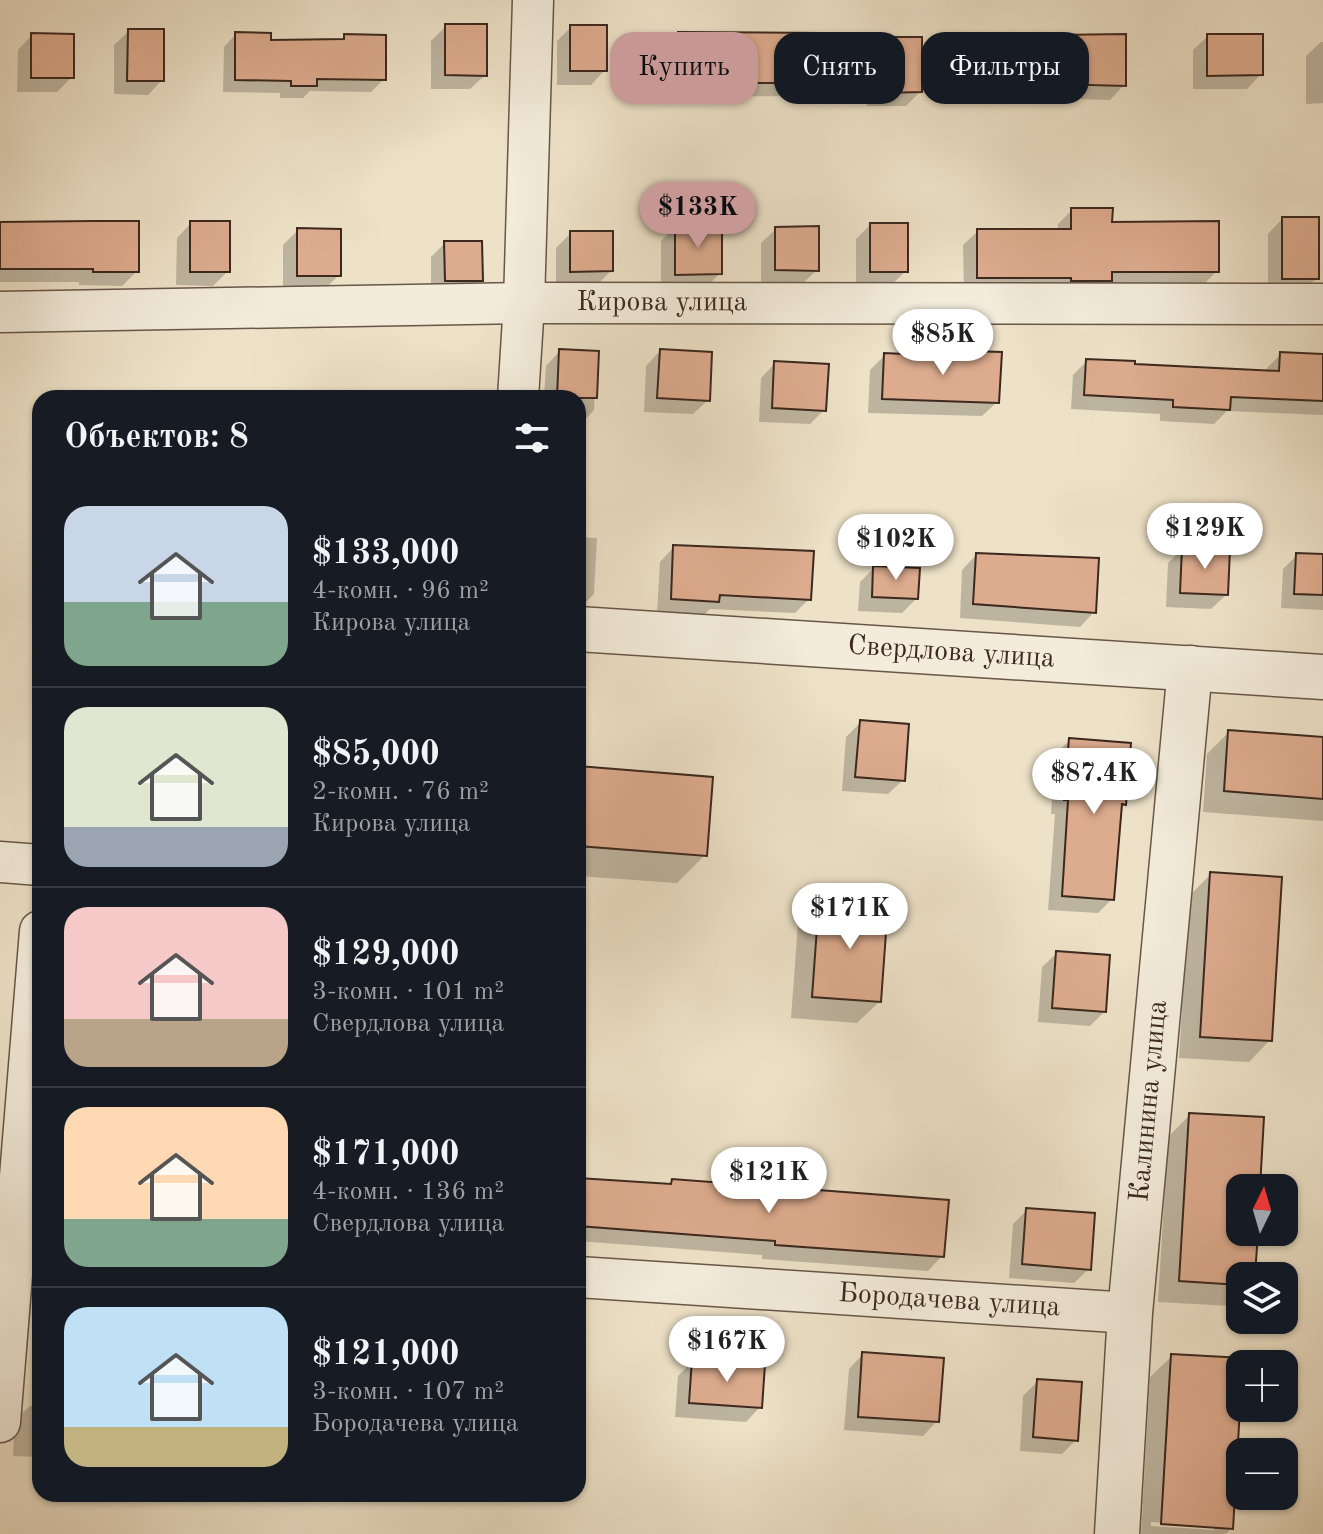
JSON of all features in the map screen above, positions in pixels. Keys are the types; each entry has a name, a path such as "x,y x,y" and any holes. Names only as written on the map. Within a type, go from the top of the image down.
{"street":[{"path":"519,390 533,0"},
{"name":"Кирова улица","path":"0,312 524,303 1323,304"},
{"name":"Свердлова улица","path":"586,630 1323,677"},
{"name":"Калинина улица","path":"1117,1534 1130,1313 1190,668"},
{"path":"0,862 32,864"},
{"path":"0,1422 18,1240 32,1043"},
{"name":"Бородачева улица","path":"586,1278 1130,1313"}],"building":[{"path":"445,24 487,24 487,76 445,75"},
{"path":"570,25 607,25 607,71 570,71"},
{"path":"128,29 164,29 164,81 127,81"},
{"path":"235,32 271,33 271,40 344,39 344,34 386,35 386,80 317,79 317,86 291,86 291,81 235,80"},
{"path":"31,33 74,34 74,78 31,78"},
{"path":"758,33 774,33 774,83 758,83"},
{"path":"1126,34 1126,86 1089,85 1089,35"},
{"path":"1207,34 1263,34 1263,75 1207,76"},
{"path":"905,37 921,37 921,92 905,92"},
{"path":"1071,208 1113,208 1112,222 1219,221 1219,272 1112,272 1112,281 977,278 977,229 1071,229"},
{"path":"1282,217 1319,217 1319,279 1282,279"},
{"path":"139,221 139,272 0,269 0,222"},
{"path":"190,221 230,221 230,272 190,272"},
{"path":"870,223 908,223 908,272 870,272"},
{"path":"675,225 722,225 722,274 675,275"},
{"path":"819,226 819,271 775,270 775,227"},
{"path":"297,228 341,229 341,276 297,276"},
{"path":"570,231 613,231 613,271 570,272"},
{"path":"444,241 482,241 483,281 445,281"},
{"path":"559,349 599,351 597,398 586,398 586,390 557,390"},
{"path":"660,349 712,352 710,401 657,398"},
{"path":"971,351 1002,352 999,403 882,399 884,353 971,357"},
{"path":"1280,352 1323,354 1323,401 1231,397 1230,410 1173,407 1173,400 1084,395 1086,359 1279,371"},
{"path":"774,361 829,364 826,411 772,408"},
{"path":"673,545 814,551 811,600 720,595 719,602 671,599"},
{"path":"1182,547 1230,549 1228,595 1180,593"},
{"path":"976,553 1099,558 1096,613 973,604"},
{"path":"1296,553 1323,554 1323,595 1294,594"},
{"path":"873,566 920,568 918,599 872,597"},
{"path":"860,720 909,724 905,781 855,777"},
{"path":"1228,730 1323,737 1323,799 1224,791"},
{"path":"1069,738 1131,743 1114,900 1062,896"},
{"path":"586,767 713,777 707,856 586,847"},
{"path":"1210,872 1282,877 1272,1041 1200,1037"},
{"path":"819,900 888,905 881,1002 812,997"},
{"path":"1056,951 1110,955 1106,1012 1052,1008"},
{"path":"1189,1113 1264,1117 1261,1174 1226,1174 1226,1246 1257,1246 1256,1262 1226,1262 1226,1284 1179,1281"},
{"path":"586,1179 671,1184 672,1179 949,1200 944,1257 775,1245 775,1241 586,1227"},
{"path":"1026,1208 1095,1213 1091,1270 1022,1264"},
{"path":"862,1352 944,1358 939,1422 858,1417"},
{"path":"1171,1354 1226,1357 1226,1422 1239,1422 1238,1438 1226,1438 1226,1510 1234,1510 1233,1529 1161,1524"},
{"path":"692,1359 765,1364 762,1408 689,1403"},
{"path":"1037,1379 1082,1382 1078,1441 1033,1437"}]}
